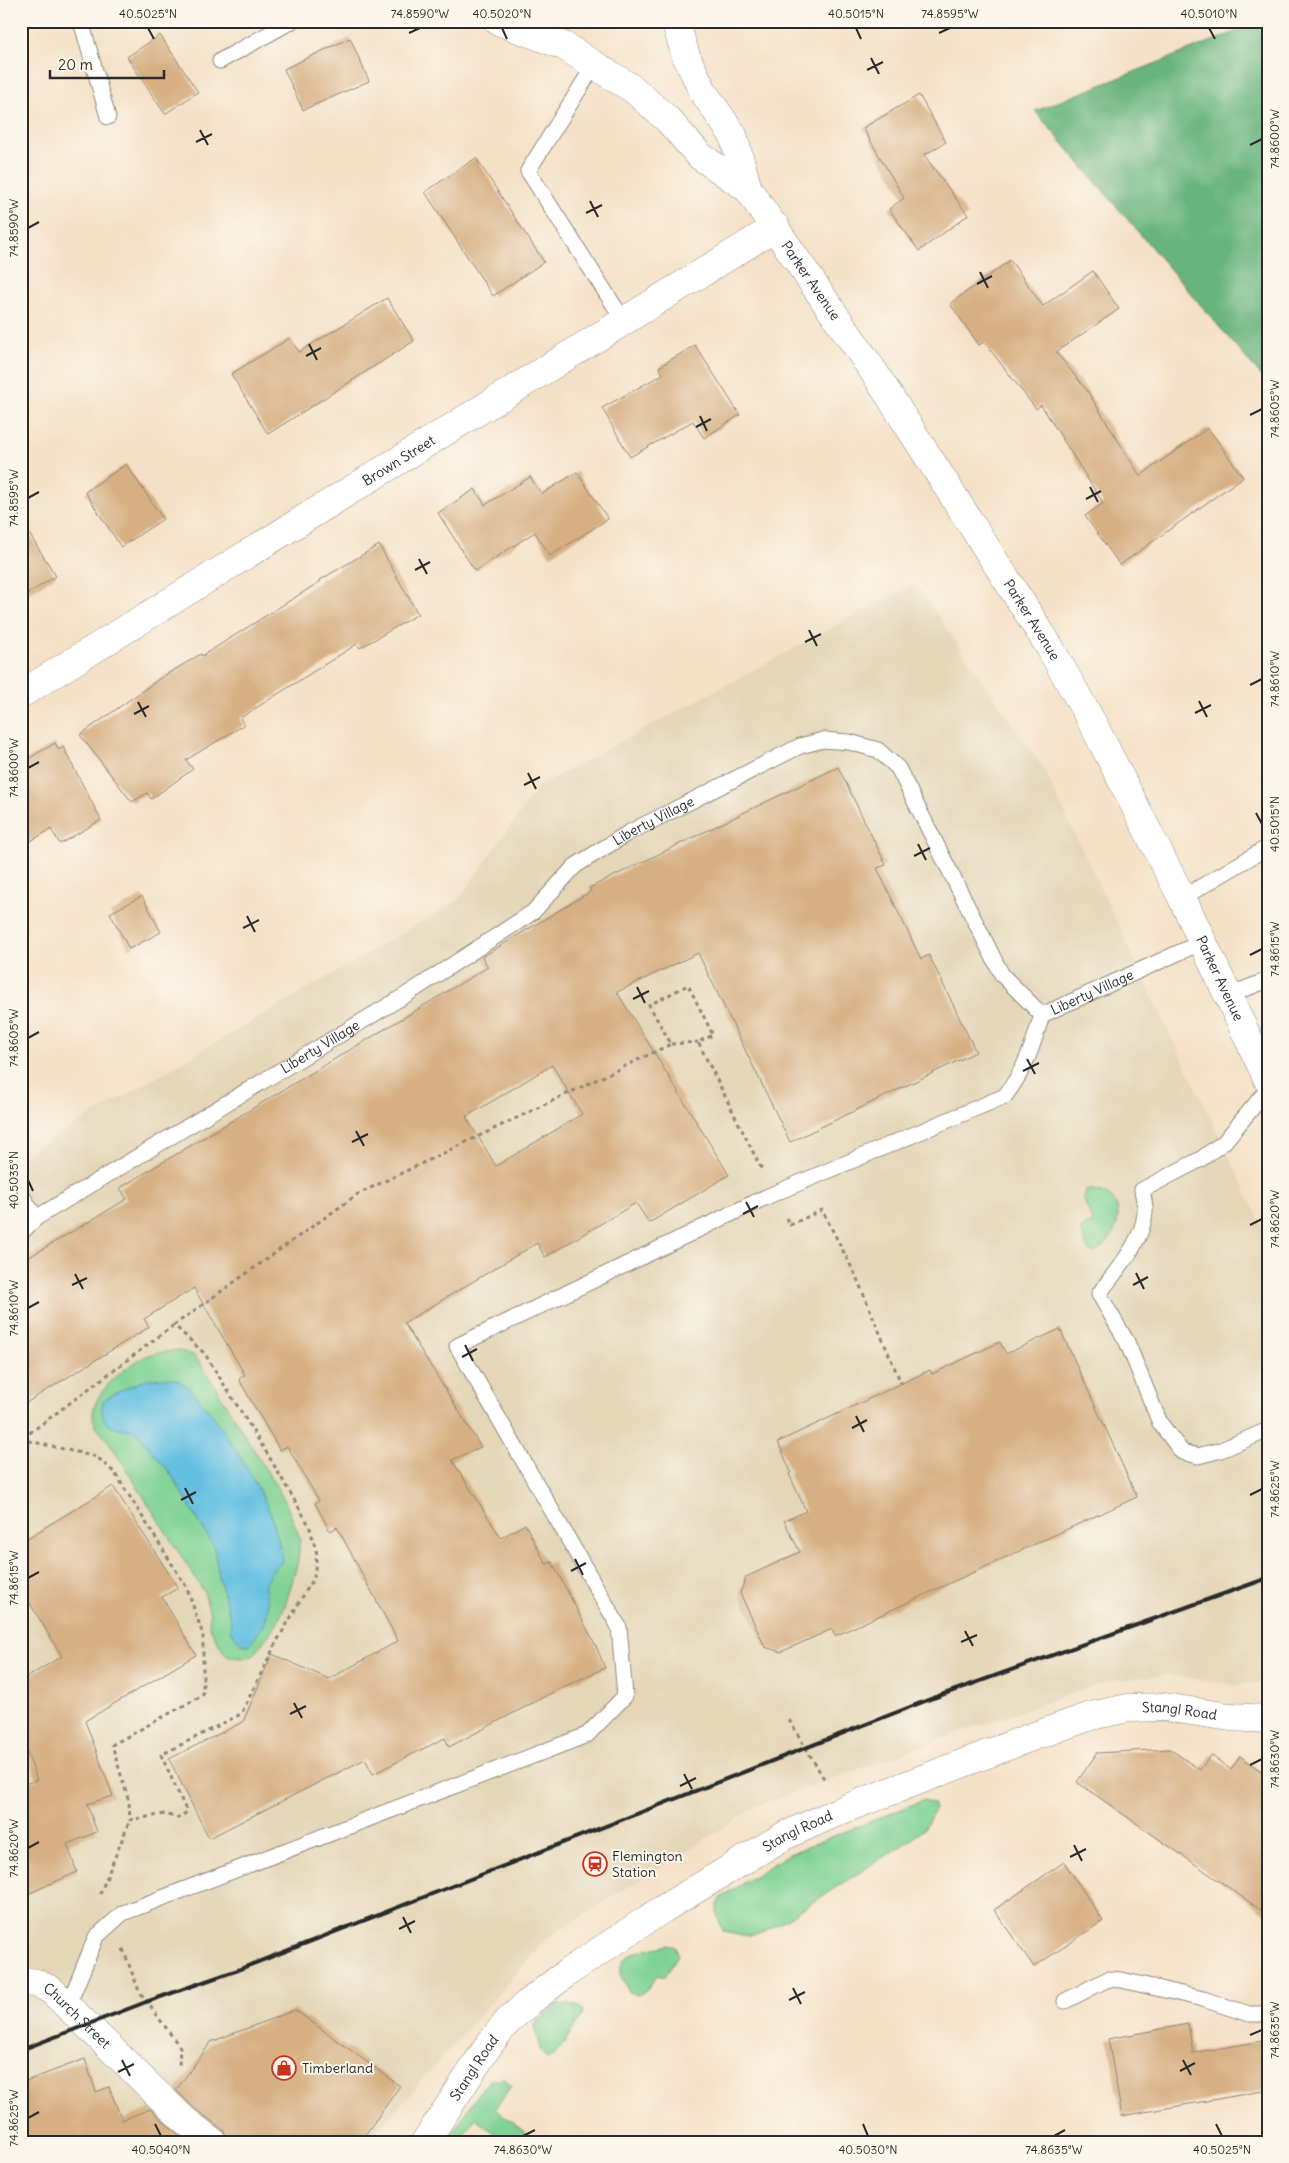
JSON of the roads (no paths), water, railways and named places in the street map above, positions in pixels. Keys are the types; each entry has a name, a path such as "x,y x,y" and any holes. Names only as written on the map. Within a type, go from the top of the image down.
{"street":[{"name":"Parker Avenue","path":"498,21 564,46 633,89 668,120 700,156 748,189 776,227 874,372 1049,646 1134,802 1229,994 1267,1076"},
{"name":"Parker Avenue","path":"674,21 686,56 704,93 733,136 748,189"},
{"name":"Brown Street","path":"21,694 776,227"},
{"name":"Stangl Road","path":"425,2142 491,2042 508,2021 547,1987 663,1909 784,1836 842,1810 1017,1742 1091,1716 1128,1708 1164,1707 1230,1717 1268,1719"},
{"name":"Church Street","path":"21,1981 36,1983 50,1990 183,2119 213,2142"}],"lane":[{"path":"78,21 83,28 108,117"},
{"path":"220,61 292,21"},
{"path":"595,64 528,171 624,321"},
{"name":"Liberty Village","path":"21,1233 36,1218 409,993 533,912 575,866 628,833 800,746 823,740 849,742 878,750 898,768 1002,974 1042,1015 1202,942"},
{"path":"1182,898 1268,847"},
{"path":"1229,994 1268,980"},
{"path":"68,2006 96,1937 124,1913 587,1735 625,1696 619,1627 458,1346 774,1193 1005,1096 1021,1076 1030,1055 1042,1015"},
{"path":"1267,1076 1224,1142 1201,1159 1142,1190 1145,1213 1139,1236 1132,1249 1099,1294 1127,1342 1160,1422 1182,1452 1198,1456 1221,1450 1268,1430"},
{"path":"21,1194 36,1218"},
{"path":"1064,2001 1108,1979 1122,1980 1203,1999 1249,2014 1268,2014"}],"water":[{"path":"147,1379 174,1379 186,1386 199,1399 229,1439 265,1501 271,1515 282,1556 281,1563 271,1571 264,1587 268,1604 266,1618 249,1645 241,1644 230,1630 231,1621 219,1577 214,1547 169,1471 134,1430 114,1427 105,1421 103,1416 103,1401 117,1392"}],"railway":[{"path":"21,2050 146,2002 235,1971 933,1698 1268,1578"}],"place":[{"name":"Flemington Station","path":"595,1864"},
{"name":"Timberland","path":"284,2068"}]}
